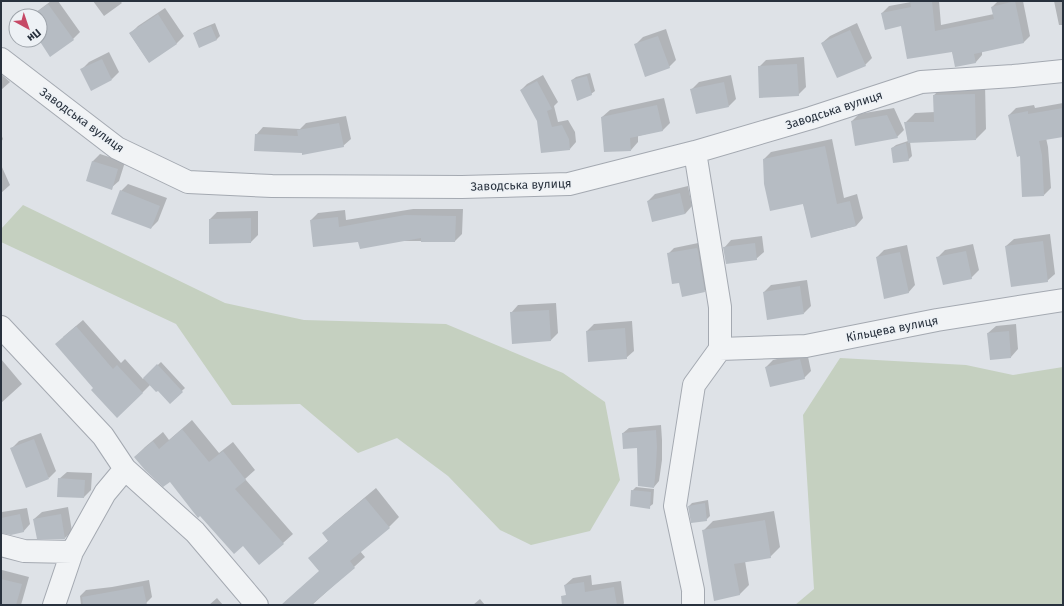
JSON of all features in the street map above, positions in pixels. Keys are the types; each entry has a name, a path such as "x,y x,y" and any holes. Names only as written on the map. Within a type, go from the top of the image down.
{"street":[{"name":"Заводська вулиця","path":"1,59 117,148 188,182 272,186 462,187 569,184 695,152 811,118 921,82 1063,71"},
{"path":"693,605 693,590 675,506 694,385 720,349 720,307 695,152"},
{"name":"Кільцева вулиця","path":"720,349 806,346 937,320 1063,300"},
{"path":"1,327 103,436 125,469 194,532 257,605"},
{"path":"54,605 72,552 105,492 125,469"},
{"path":"1,545 24,550 72,552"}],"green space":[{"path":"23,205 225,303 304,320 446,324 563,373 605,402 620,480 590,531 531,545 500,530 448,476 397,438 358,453 300,404 232,405 176,324 1,242 1,229"},
{"path":"840,358 966,365 1013,375 1063,367 1063,605 795,605 814,589 803,415"}],"building":[{"path":"910,1 932,1 935,31 994,19 991,7 1015,1 1024,43 974,54 976,63 955,67 952,52 907,59 901,26 885,30 881,13 911,7"},
{"path":"48,4 74,40 50,57 44,48 48,48 48,8 42,8"},
{"path":"158,14 177,44 149,63 129,33"},
{"path":"211,26 217,40 199,48 193,33"},
{"path":"850,30 866,66 837,78 821,43"},
{"path":"658,36 670,68 645,77 634,44"},
{"path":"102,59 112,80 91,91 80,69"},
{"path":"797,64 799,96 759,98 758,66"},
{"path":"587,76 592,95 577,101 571,80"},
{"path":"537,81 552,109 547,111 552,127 562,125 569,139 570,150 541,153 537,121 520,90"},
{"path":"724,82 729,107 696,114 690,89"},
{"path":"975,94 976,140 908,143 904,122 934,122 933,95"},
{"path":"657,105 663,131 630,138 631,151 604,152 601,117"},
{"path":"1063,108 1063,137 1039,141 1042,155 1044,196 1022,197 1020,156 1017,157 1008,115 1028,111 1028,114"},
{"path":"887,115 898,138 855,146 851,121"},
{"path":"339,123 344,147 302,155 302,153 254,151 255,134 298,136 297,130"},
{"path":"906,143 909,161 893,163 891,148"},
{"path":"825,146 837,204 850,201 856,226 811,238 803,204 770,211 764,184 763,159"},
{"path":"92,161 118,169 112,190 86,181"},
{"path":"120,190 160,206 151,229 111,214"},
{"path":"680,193 685,214 652,222 647,201"},
{"path":"405,215 456,216 455,242 421,242 421,238 360,249 358,242 313,247 310,220 338,217 339,227"},
{"path":"251,218 251,243 209,244 209,219"},
{"path":"1043,241 1048,282 1011,287 1005,246"},
{"path":"755,243 757,260 726,264 723,247"},
{"path":"697,248 705,292 682,297 679,283 672,284 667,253"},
{"path":"966,251 972,279 943,285 936,257"},
{"path":"900,252 909,293 884,299 876,257"},
{"path":"800,286 804,314 767,320 763,292"},
{"path":"549,310 551,341 512,344 510,312"},
{"path":"76,326 113,369 117,365 143,393 117,418 91,390 93,388 55,344"},
{"path":"625,328 627,359 588,362 586,331"},
{"path":"1009,331 1011,358 990,360 987,333"},
{"path":"800,359 805,379 770,387 765,367"},
{"path":"157,364 183,392 170,404 143,378"},
{"path":"182,429 209,462 223,451 246,480 235,489 284,544 259,565 243,546 234,554 200,516 198,518 170,482 163,487 134,457 153,441 159,449"},
{"path":"656,430 657,447 654,488 638,486 637,448 623,449 622,433"},
{"path":"34,439 49,479 26,488 10,448"},
{"path":"58,478 85,480 84,498 57,497"},
{"path":"631,490 651,492 650,509 630,506"},
{"path":"365,498 390,528 350,561 355,568 311,605 281,605 319,571 308,558 328,541 322,533"},
{"path":"705,503 707,521 691,523 688,506"},
{"path":"20,514 24,532 11,535 1,533 1,518"},
{"path":"61,514 65,539 37,539 33,519"},
{"path":"765,520 771,558 734,564 740,595 714,601 702,530"},
{"path":"1,579 22,584 16,605 1,605"},
{"path":"584,582 585,592 614,587 617,605 562,605 561,596 566,595 564,585"},
{"path":"143,586 147,605 83,605 82,597"}]}
